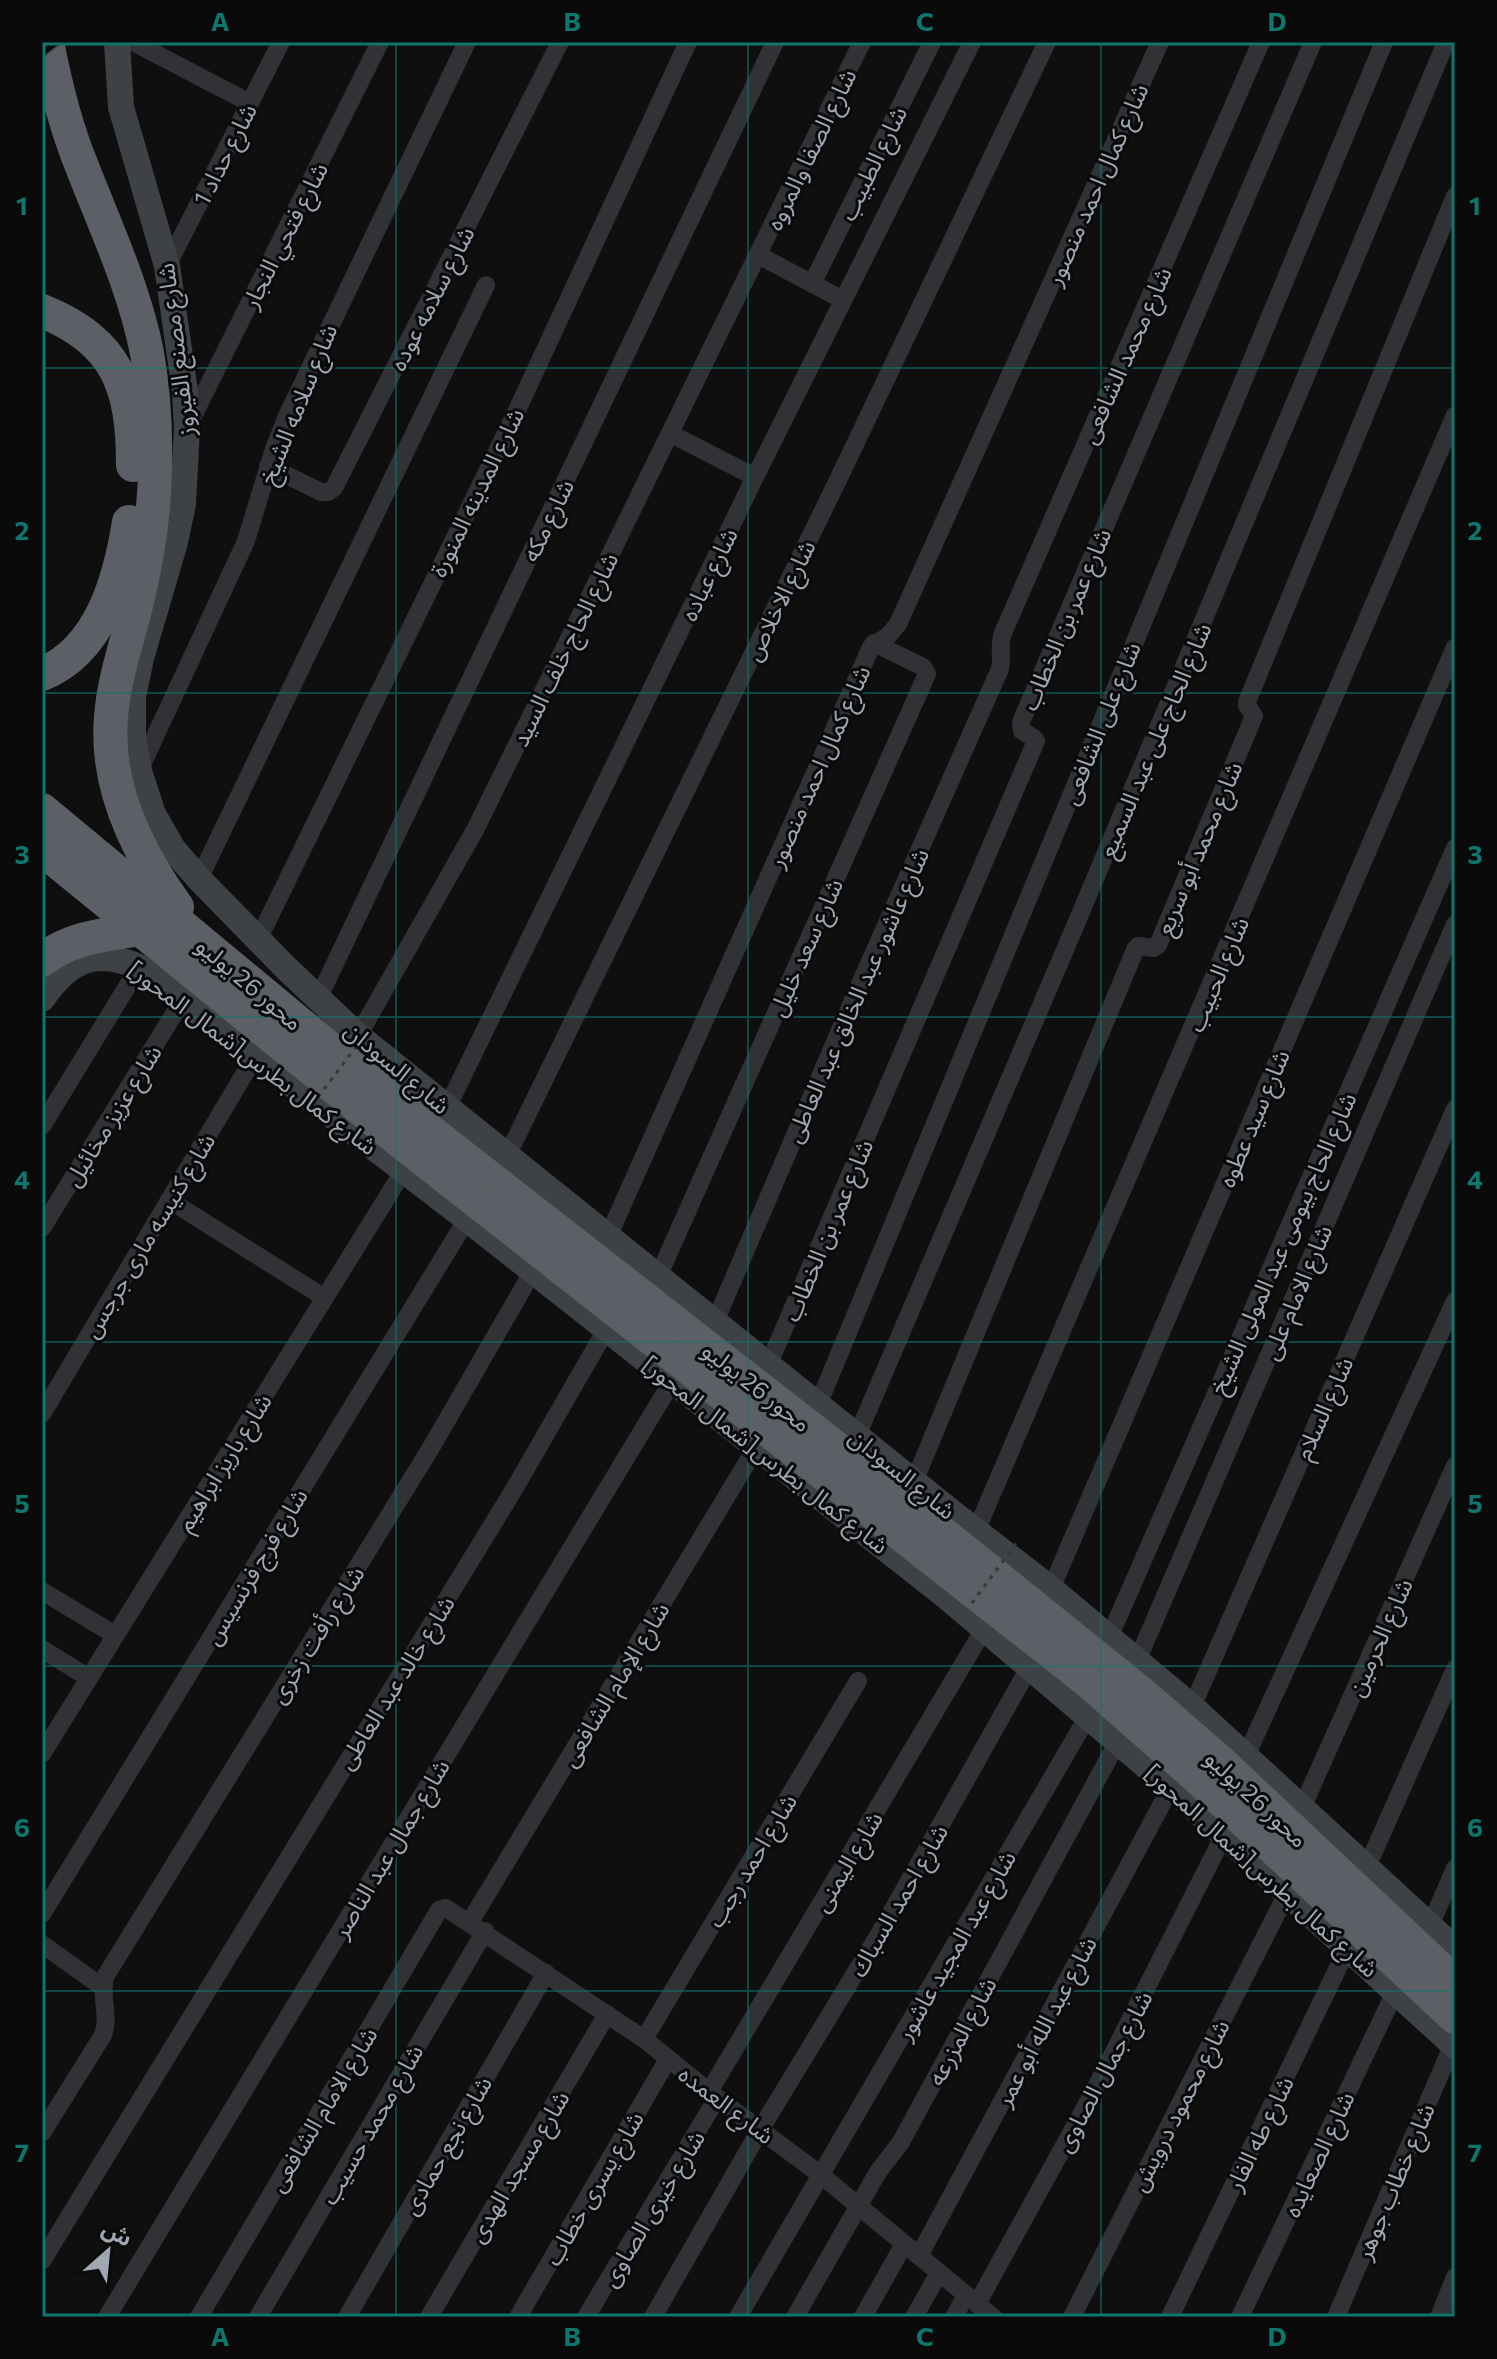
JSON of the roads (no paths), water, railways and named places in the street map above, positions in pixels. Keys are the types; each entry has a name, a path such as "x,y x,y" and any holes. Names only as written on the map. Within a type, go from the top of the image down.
{"highway":[{"path":"47,42 55,82 80,161 131,295 147,353 154,413 155,473 150,534 139,593 114,690 110,720 111,750 124,808 137,844 155,877 188,922 193,935"},
{"path":"42,311 70,322 97,342 117,370 128,401 133,443 133,484 128,525 120,566 107,606 85,642 53,669 42,674"},
{"name":"محور 26 يوليو","path":"42,810 418,1122 855,1463 1132,1686 1218,1760 1455,1983"},
{"name":"محور 26 يوليو","path":"42,849 404,1144 1088,1681 1207,1786 1454,2036"},
{"path":"42,960 65,945 86,938 140,929"}],"street":[{"name":"شارع مصنع الفيروز","path":"117,42 121,107 167,266 185,391 187,428 183,504 141,658 133,697 133,737 139,771 153,814 173,849 199,879"},
{"path":"133,42 250,103"},
{"name":"شارع حداد 1","path":"167,266 281,42"},
{"name":"شارع فتحي النجار","path":"187,428 380,42"},
{"name":"شارع سلامه الشيخ","path":"139,771 246,541 268,466 287,416 467,42"},
{"name":"شارع سلامه عوده","path":"268,466 321,492 334,488 560,42"},
{"name":"شارع المدينه المنورة","path":"258,940 512,421 688,42"},
{"name":"شارع مكه","path":"318,999 775,42"},
{"name":"شارع الصفا والمروه","path":"758,255 862,42"},
{"name":"شارع الطبيب","path":"812,284 932,42"},
{"name":"شارع عباده","path":"447,1108 755,477 972,42"},
{"name":"شارع الاخلاص","path":"507,1156 837,482 1047,42"},
{"name":"شارع كمال احمد منصور","path":"608,1237 874,643 888,636 898,624 1160,42"},
{"name":"شارع محمد الشافعى","path":"1000,669 1003,633 1261,42"},
{"name":"شارع عمر بن الخطاب","path":"768,1366 1036,741 1022,731 1021,722 1313,42"},
{"name":"شارع على الشافعى","path":"818,1405 1384,42"},
{"name":"شارع الحاج على عبد السميع","path":"857,1436 1089,895 1446,42"},
{"name":"شارع محمد أبو سريع","path":"914,1482 1135,950 1143,945 1156,947 1164,930 1254,716 1247,702 1455,196"},
{"path":"758,255 843,300"},
{"name":"شارع الحاج خلف السيد","path":"364,1032 475,830 758,255"},
{"path":"199,879 486,285"},
{"name":"شارع الحبيب","path":"976,1531 1455,415"},
{"path":"671,434 755,477"},
{"name":"شارع سعد خليل","path":"658,1277 927,674 923,667 874,643"},
{"name":"شارع سيد عطوه","path":"1051,1589 1455,647"},
{"name":"شارع عاشور عبد الخالق عبد العاطى","path":"715,1322 1000,669"},
{"name":"شارع الحاج بيومى عبد المولى الشيخ","path":"1109,1638 1455,848"},
{"name":"شارع السودان","path":"199,879 318,999 364,1032 447,1108 1051,1589 1192,1707 1455,1949"},
{"name":"شارع الامام على","path":"1137,1661 1455,924"},
{"name":"شارع كمال بطرس[شمال المحور]","path":"42,999 66,970 83,960 102,957 121,959 139,967 607,1328 1030,1666 1171,1787 1395,1992 1454,2036"},
{"path":"42,1126 139,967"},
{"name":"شارع عزيز مخائيل","path":"42,1228 182,1001"},
{"name":"شارع كنيسه مارى جرجس","path":"42,1414 255,1056"},
{"name":"شارع السلام","path":"1192,1707 1455,1109"},
{"name":"شارع باريز ابراهيم","path":"42,1754 404,1170"},
{"path":"169,1200 325,1298"},
{"name":"شارع فرج فرنسيس","path":"42,1914 467,1219"},
{"name":"شارع رأفت زخرى","path":"103,1992 105,1977 432,1446 533,1271"},
{"path":"1246,1756 1455,1301"},
{"name":"شارع خالد عبد العاطى","path":"42,2261 513,1491 607,1328"},
{"name":"شارع جمال عبد الناصر","path":"107,2317 673,1380"},
{"name":"شارع الإمام الشافعى","path":"477,1926 757,1446"},
{"name":"شارع الحرمين","path":"1302,1808 1455,1466"},
{"path":"42,1591 115,1635"},
{"name":"شارع اليمنى","path":"713,2095 984,1629"},
{"path":"42,1649 89,1678"},
{"name":"شارع احمد السباك","path":"653,2317 760,2130 868,1954 1030,1666"},
{"path":"1367,1867 1455,1669"},
{"name":"شارع احمد رجب","path":"644,2039 858,1681"},
{"name":"شارع عبد المجيد عاشور","path":"738,2317 1088,1716"},
{"name":"شارع المزرعه","path":"795,2317 885,2160 901,2142 1118,1741"},
{"name":"شارع عبد الله أبو عمر","path":"919,2256 1171,1787"},
{"name":"شارع جمال الصاوى","path":"954,2317 972,2300 1093,2093 1224,1835"},
{"path":"1430,1926 1455,1868"},
{"name":"شارع محمود درويش","path":"1072,2317 1287,1893"},
{"name":"شارع العمده","path":"449,1909 644,2039 821,2175 993,2317"},
{"name":"شارع الامام الشافعى","path":"199,2317 439,1910 449,1909"},
{"name":"شارع محمد حسيب","path":"258,2317 477,1926"},
{"path":"42,1944 103,1992 107,2022 103,2035 42,2133"},
{"name":"شارع طه الفار","path":"1170,2317 1347,1949"},
{"name":"شارع نجع حمادى","path":"347,2317 546,1973"},
{"name":"شارع الصعايده","path":"1240,2317 1395,1992"},
{"name":"شارع مسجد الهدى","path":"429,2317 607,2014"},
{"name":"شارع خطاب جوهر","path":"1336,2317 1454,2036"},
{"name":"شارع يسرى خطاب","path":"518,2317 668,2059"},
{"name":"شارع خيرى الصاوى","path":"586,2317 713,2095"},
{"path":"863,2317 904,2244"},
{"path":"914,2317 939,2273"},
{"path":"1439,2317 1455,2277"}],"railway":[{"path":"42,53 57,42"}]}
